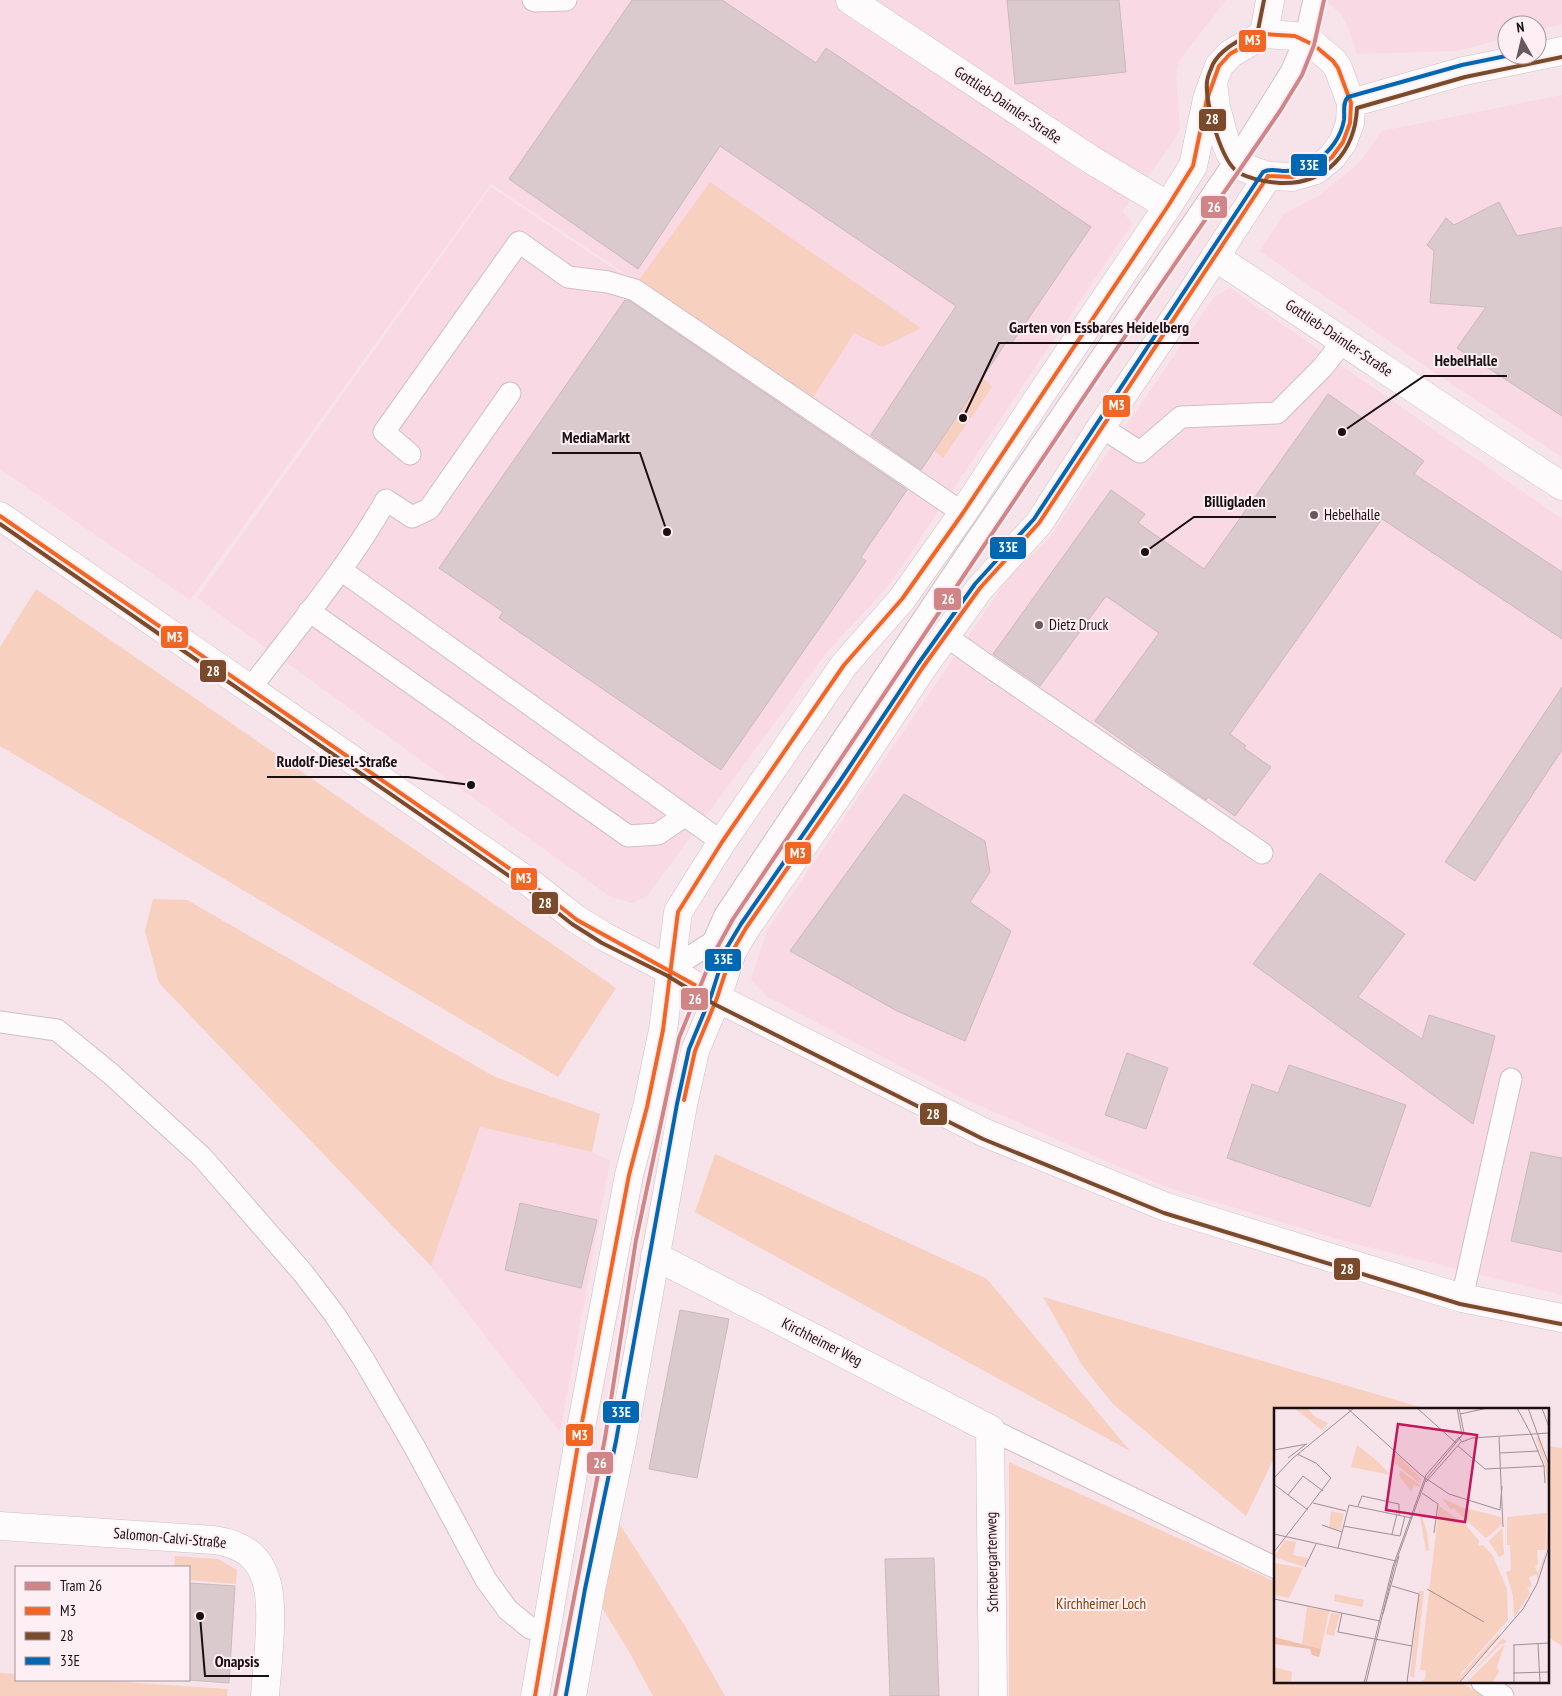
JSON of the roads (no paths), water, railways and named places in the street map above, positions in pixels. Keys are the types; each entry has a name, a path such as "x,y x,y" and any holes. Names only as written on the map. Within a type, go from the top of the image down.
{"street":[{"name":"Gottlieb-Daimler-Straße","path":"850,0 1090,159 1168,206"},
{"path":"1264,34 1270,0"},
{"path":"535,1696 580,1433 629,1175 647,1107 663,1030 678,912 722,842 844,665 902,599 963,513 1040,394 1168,206 1193,166 1207,99 1213,82 1219,66 1230,54 1264,34 1295,36 1314,45 1333,61 1343,78 1350,103 1350,123 1343,142 1332,157 1316,170 1292,177 1268,176 1242,166 1236,160 1225,141 1216,106 1213,82"},
{"path":"1350,103 1464,71 1562,51"},
{"path":"572,1696 591,1590 622,1442 683,1105 695,1051 717,998 732,952 746,928 845,785 923,667 980,588 1039,523 1268,176"},
{"name":"Gottlieb-Daimler-Straße","path":"1216,257 1562,486"},
{"path":"0,516 529,882 576,919 605,937 670,970 717,998 985,1133 1166,1208 1462,1298 1562,1318"},
{"name":"Kirchheimer Weg","path":"655,1256 990,1428"},
{"name":"Schrebergartenweg","path":"990,1428 993,1696"},
{"name":"Salomon-Calvi-Straße","path":"0,1526 214,1540 233,1543 250,1554 259,1564 266,1580 269,1598 269,1623 265,1696"}],"lane":[{"path":"533,0 536,2 558,2 566,0"},
{"path":"717,998 713,942 724,915 1236,160 1290,72 1305,40 1314,0"},
{"path":"410,454 384,432 519,242 568,277 608,282 635,290 963,513"},
{"path":"1101,427 1140,452 1182,417 1277,413 1323,367 1344,340"},
{"path":"250,689 341,570 374,522 386,500 412,518 429,508 510,393"},
{"path":"341,570 722,842"},
{"path":"309,611 628,836 658,834 684,816"},
{"path":"946,636 981,662 1262,853"},
{"path":"670,970 713,942"},
{"path":"0,1022 57,1030 111,1074 202,1157 303,1273 335,1315 364,1360 414,1446 486,1580 508,1610 530,1628 546,1630"},
{"path":"1462,1298 1511,1079"},
{"path":"990,1428 1274,1567"},
{"path":"1485,1684 1503,1696"}],"tram line":[{"name":"26","path":"555,1696 605,1438 636,1240 679,1038 713,955 733,919 1102,370 1280,111 1302,75 1314,45 1324,0"}],"place":[{"name":"Garten von Essbares Heidelberg","path":"963,418"},
{"name":"HebelHalle","path":"1342,432"},
{"name":"Hebelhalle","path":"1314,515"},
{"name":"MediaMarkt","path":"667,532"},
{"name":"Billigladen","path":"1145,552"},
{"name":"Dietz Druck","path":"1039,625"},
{"name":"Rudolf-Diesel-Straße","path":"471,785"},
{"name":"Onapsis","path":"200,1616"}],"park label":[{"name":"Kirchheimer Loch","path":"1101,1604"}]}
